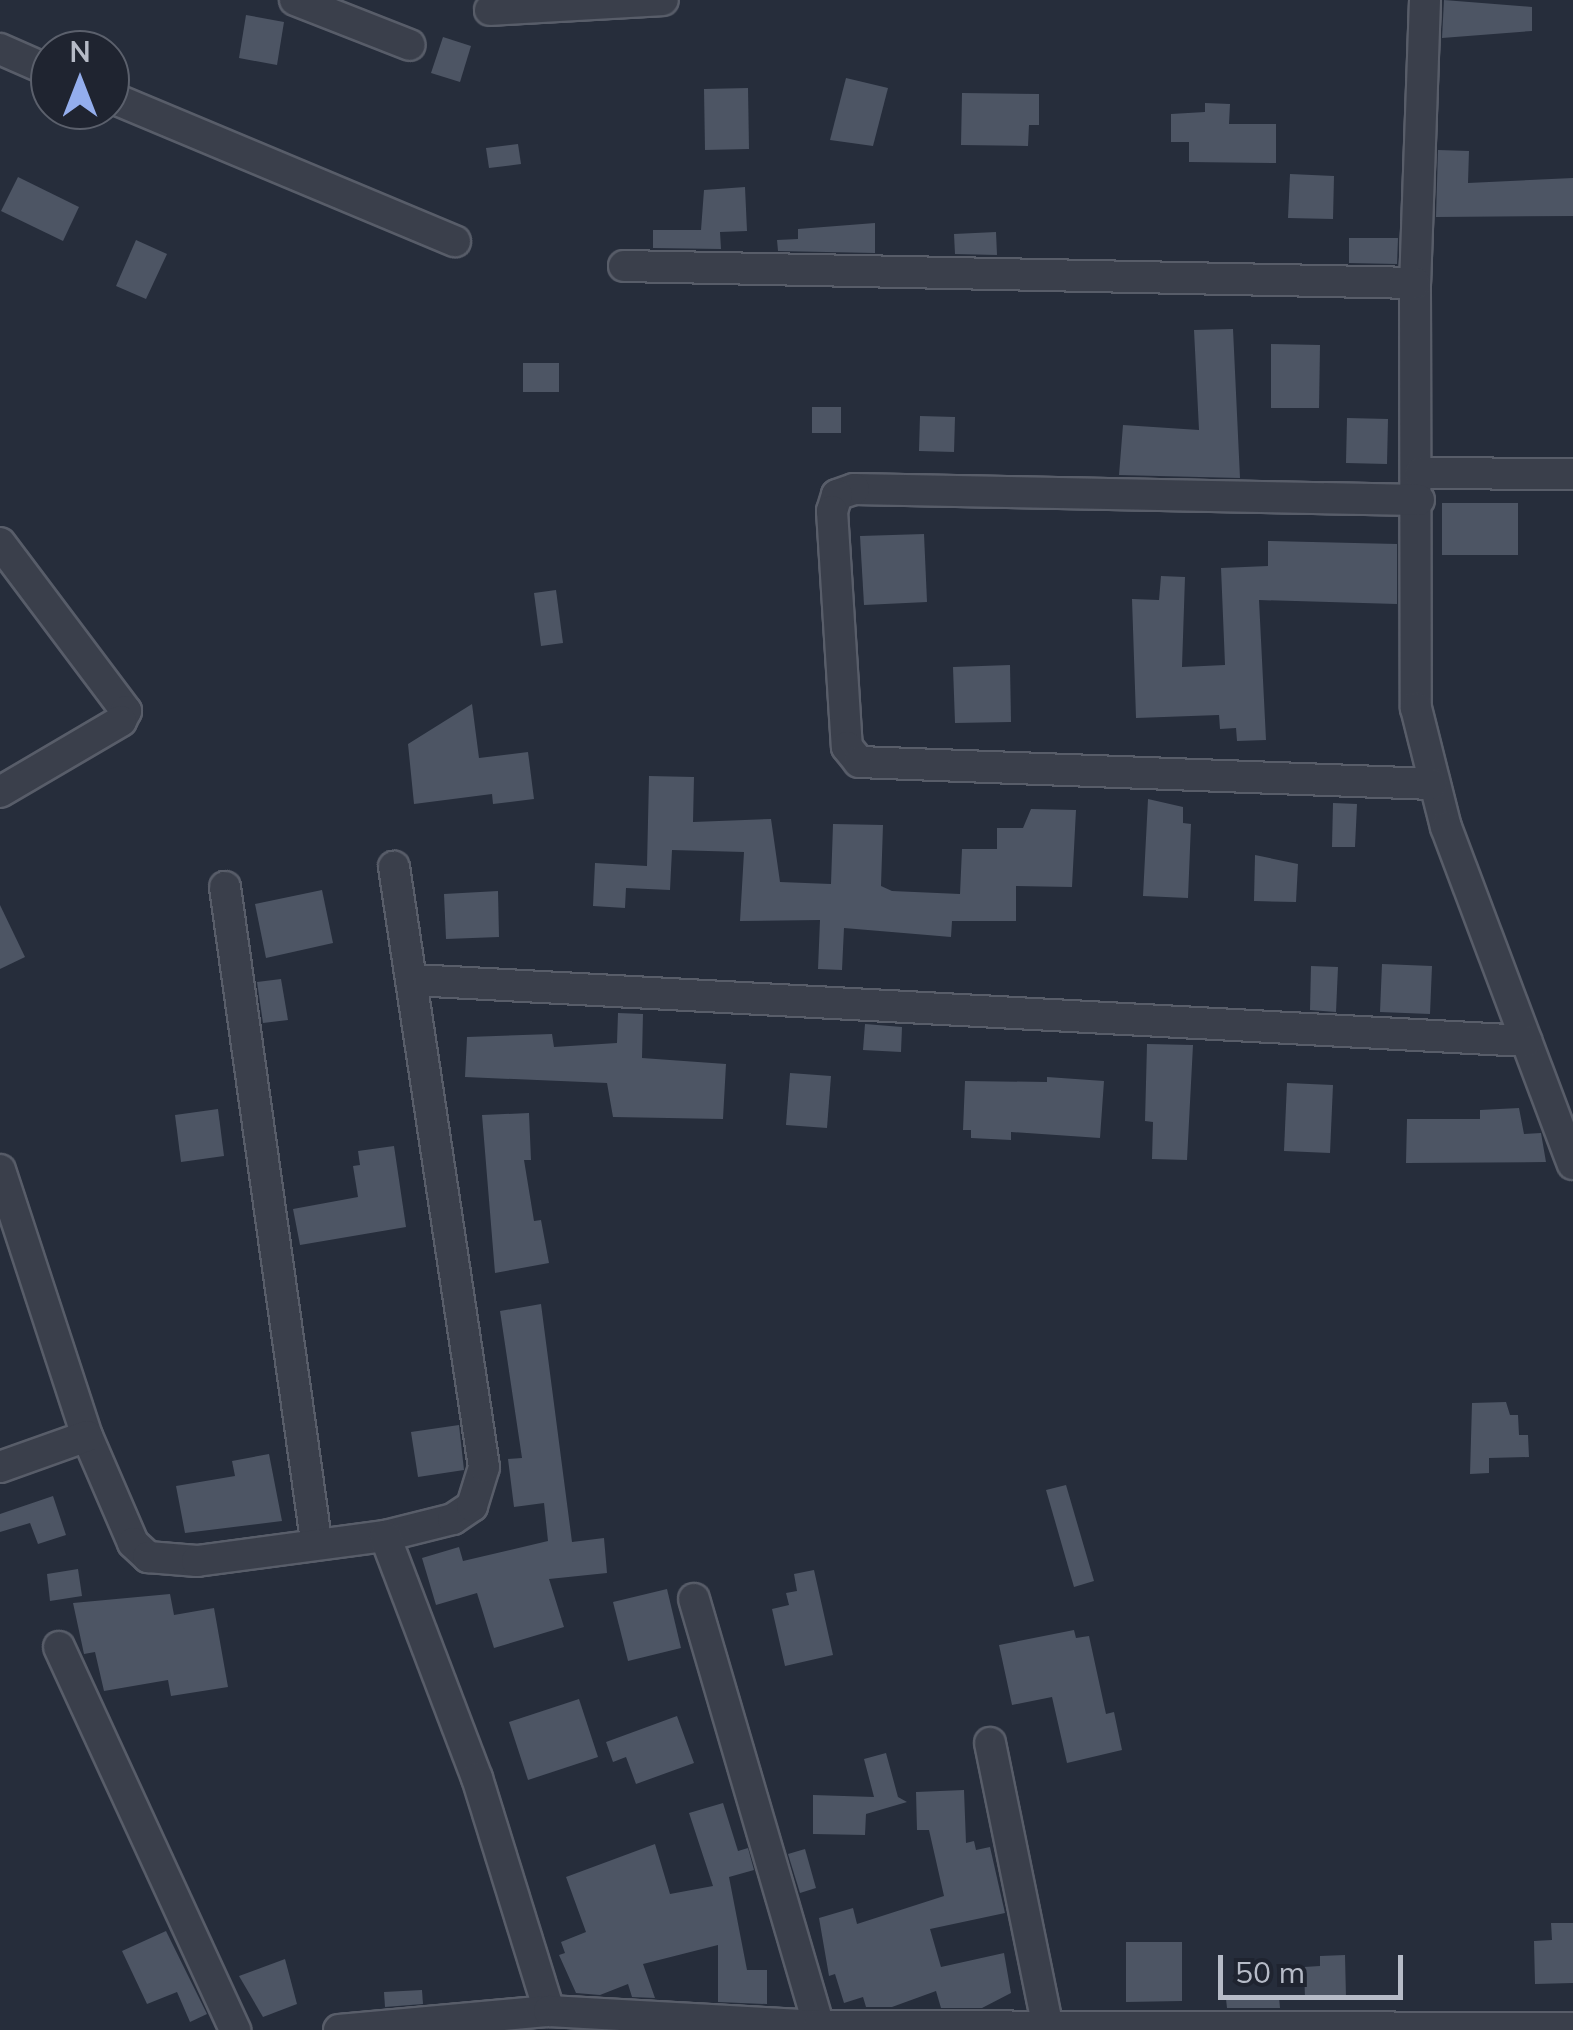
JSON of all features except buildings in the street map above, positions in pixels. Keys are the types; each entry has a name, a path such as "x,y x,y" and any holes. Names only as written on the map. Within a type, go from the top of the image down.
{"street":[{"path":"295,0 410,45"},
{"path":"490,10 663,0"},
{"path":"1425,0 1415,283 1420,486 1416,708 1432,784 1573,1164"},
{"path":"0,49 30,62"},
{"path":"130,105 455,241"},
{"path":"624,266 1415,283"},
{"path":"1432,784 859,762 847,747 832,511 838,495 854,489 1420,486 1573,474"},
{"path":"0,543 126,711 121,721 0,792"},
{"path":"0,1170 87,1436 133,1543 148,1557 197,1561 316,1540 385,1536 453,1519 472,1506 483,1486 414,980 394,867"},
{"path":"225,887 316,1540"},
{"path":"414,980 1526,1041"},
{"path":"0,1467 87,1436"},
{"path":"385,1536 477,1778 549,2011"},
{"path":"694,1599 819,2026"},
{"path":"59,1648 235,2030"},
{"path":"990,1743 1048,2027"},
{"path":"339,2030 549,2011 619,2022 819,2026 1573,2028"}]}
